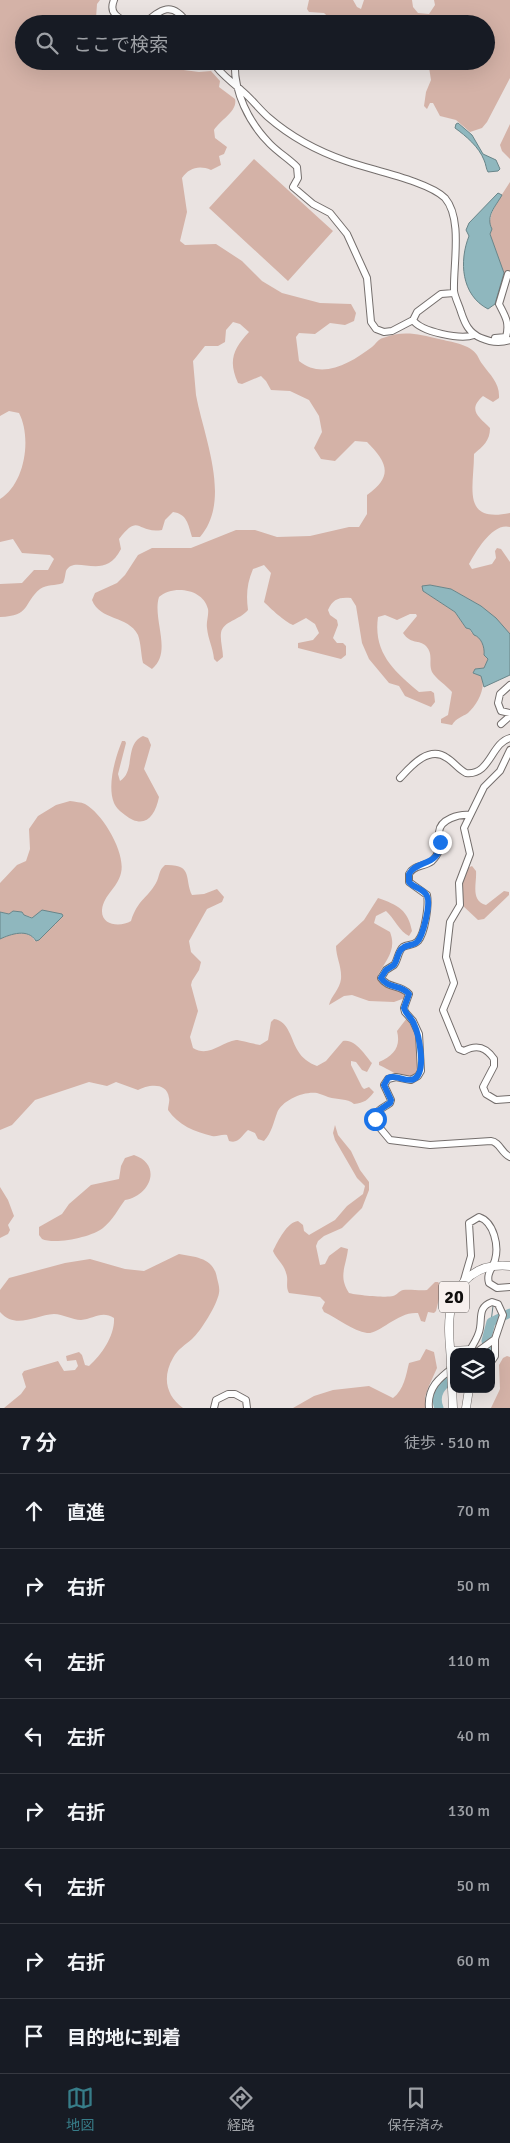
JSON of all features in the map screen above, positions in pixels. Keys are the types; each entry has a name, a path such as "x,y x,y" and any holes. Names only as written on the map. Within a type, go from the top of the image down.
{"main road":[{"name":"20","path":"451,1348 450,1313 456,1292 464,1280 473,1273 492,1266 510,1266"},
{"name":"20","path":"452,1393 453,1408"},
{"path":"466,1408 468,1393"}],"street":[{"path":"114,0 111,8 116,15"},
{"path":"154,15 160,10 167,9 180,15"},
{"path":"218,70 282,129 306,144 345,161 427,187 437,192 449,204 455,228 454,293 468,330 474,335 487,340 503,342 510,340"},
{"path":"234,70 234,78 239,96 257,128 270,144 297,167 298,178 293,187 313,204 330,213 348,234 367,278 371,322 376,329 384,332 392,331 413,320 417,312 441,294 454,293"},
{"path":"487,340 506,337 509,330 509,318 499,304 508,274"},
{"path":"413,320 422,328 463,338 474,335"},
{"path":"501,724 510,715 501,711 498,703 500,694 510,685"},
{"path":"400,778 423,757 437,754 447,758 463,771 474,772 490,760 502,742 510,738"},
{"path":"510,750 500,771 484,787 464,828 470,854 459,883 460,905 450,922 446,957 454,983 444,1005 444,1015 459,1049 464,1051 471,1047 479,1047 488,1052 494,1060 494,1066 483,1087 486,1094 496,1100 510,1099"},
{"path":"470,815 456,816 444,823 439,831 440,845 434,857 428,863 414,868 409,874 409,882 427,895 428,906 425,920 418,942 403,947 394,965 386,970 381,978 386,984 400,987 409,994 404,1008 419,1034 421,1071 415,1079 411,1080 396,1077 388,1078 384,1085 391,1100 390,1103 378,1111 375,1122 390,1140 430,1145 495,1141 505,1154 510,1156"},
{"path":"464,1280 471,1256 469,1223 474,1219 484,1219 494,1235 496,1254 488,1278 492,1286 500,1289 510,1287"},
{"path":"475,1348 480,1329 481,1310 492,1302 501,1306 503,1315 493,1341 479,1348"},
{"path":"493,1341 497,1351 495,1355"},
{"path":"429,1408 429,1395 435,1382 450,1370"},
{"path":"214,1408 216,1400 228,1394 241,1396 246,1400 247,1408"}],"shaded area":[{"path":"0,0 100,0 97,4 96,15 15,15 15,70 211,71 220,81 219,87 235,99 234,108 214,130 215,138 227,147 224,154 219,156 221,165 211,170 195,168 182,178 187,212 180,241 185,245 216,244 242,261 262,281 282,293 320,303 351,304 356,313 354,321 345,325 330,323 315,334 299,333 296,337 299,361 308,367 317,369 336,367 355,359 372,347 378,340 397,334 411,334 454,342 470,348 494,380 498,388 499,398 493,402 483,396 478,401 475,409 476,413 490,428 490,433 483,446 474,454 472,490 477,508 484,513 494,515 510,513 510,527 497,529 491,533 469,564 472,569 492,564 496,558 495,551 497,548 501,549 510,562 510,634 481,606 451,589 430,585 426,593 455,612 466,628 470,629 482,641 484,655 488,659 484,668 475,669 473,673 481,676 483,680 478,701 468,713 457,719 452,725 441,723 441,719 448,715 452,692 432,672 430,653 426,646 412,641 403,633 417,616 416,614 410,614 397,620 385,615 378,617 377,630 382,651 394,669 419,692 431,691 434,693 435,702 431,707 405,696 399,686 389,683 369,659 362,643 356,606 351,598 337,600 332,603 328,610 330,615 337,620 338,625 333,638 337,643 343,643 346,646 346,655 341,659 298,648 298,643 313,640 319,633 315,624 306,618 293,625 264,602 271,573 264,565 253,569 249,579 248,610 222,629 223,657 217,662 214,659 208,632 208,609 205,602 194,593 179,590 165,593 159,597 158,615 162,645 158,662 152,669 143,663 139,638 133,629 128,624 101,612 96,607 92,600 95,593 117,583 125,575 138,555 152,548 191,548 236,530 255,530 277,537 310,536 349,527 359,527 367,514 367,495 376,488 384,475 385,469 379,456 367,442 355,441 335,461 321,459 314,448 322,432 319,416 309,400 290,391 271,390 261,376 242,384 238,383 233,368 234,356 239,344 249,332 240,324 233,322 226,330 225,342 218,346 205,346 193,361 196,395 213,468 215,487 214,505 209,522 200,537 192,537 184,517 173,512 165,520 162,530 147,529 135,525 119,539 121,549 114,559 98,566 70,566 66,571 63,583 43,587 22,611 10,616 0,617 0,584 22,583 34,570 48,570 54,559 50,555 22,553 13,539 0,542 0,499 9,492 20,472 24,460 25,435 19,413 9,411 0,416"},
{"path":"309,0 353,0 357,7 361,9 364,0 412,0 413,7 418,13 429,14 435,5 434,0 510,0 510,78 487,122 482,128 470,132 456,120 440,116 433,103 430,103 427,109 424,106 426,92 431,80 429,70 495,70 495,15 326,15 324,13 309,12 307,9"},
{"path":"510,124 510,159 502,151 500,145"},
{"path":"254,159 333,231 288,281 209,208"},
{"path":"510,182 510,273 504,273 492,240 490,222 494,207"},
{"path":"143,736 148,738 151,745 144,769 159,797 155,810 148,819 138,821 119,810 115,805 111,789 117,755 122,741 126,743 118,774 120,781 128,771 134,745"},
{"path":"70,801 80,802 92,809 106,825 117,845 122,865 121,873 117,883 105,900 102,910 108,922 122,924 131,921 137,908 153,888 161,869 165,865 174,865 184,870 192,895 204,894 217,889 224,897 222,902 207,909 189,941 191,952 201,962 191,985 198,1011 190,1037 193,1048 199,1051 210,1050 236,1040 260,1045 268,1040 271,1022 274,1019 279,1020 286,1027 302,1056 317,1066 326,1061 343,1041 352,1042 356,1045 372,1063 367,1072 362,1070 356,1062 351,1061 351,1065 362,1087 364,1089 369,1087 374,1092 370,1097 363,1102 354,1104 317,1093 306,1093 288,1100 280,1108 271,1131 264,1141 258,1139 255,1133 248,1130 238,1140 232,1142 229,1141 227,1135 212,1136 182,1124 168,1110 169,1099 165,1089 161,1087 151,1086 138,1090 116,1082 107,1086 89,1082 35,1100 12,1125 0,1130 0,939 24,933 28,934 35,941 56,924 24,915 22,912 13,911 9,914 0,912 0,883 17,865 26,861 30,849 29,829 38,816 56,805"},
{"path":"472,866 476,871 476,896 481,903 486,905 504,891 509,892 509,895 484,919 478,920 461,904 462,877 464,872"},
{"path":"378,898 401,909 408,918 412,931 409,936 386,911 376,916 374,923 390,932 392,938 391,950 378,975 379,980 407,992 405,998 394,1002 369,1001 352,995 344,996 329,1005 341,979 336,946 364,920"},
{"path":"407,1018 415,1028 421,1064 417,1074 402,1076 379,1065 379,1062 395,1050 398,1042 397,1031"},
{"path":"335,1125 338,1135 351,1151 360,1170 369,1182 369,1190 362,1208 342,1228 324,1236 318,1241 316,1246 320,1265 325,1264 329,1256 341,1247 348,1249 343,1276 344,1281 349,1293 358,1295 390,1297 403,1290 427,1290 435,1282 438,1282 442,1287 436,1311 434,1313 428,1312 425,1322 421,1321 418,1313 411,1313 403,1315 378,1330 367,1333 362,1332 324,1312 322,1308 325,1302 320,1297 289,1293 285,1270 273,1251 283,1233 290,1225 298,1221 309,1235 335,1220 347,1206 363,1194 365,1186 357,1178 335,1140 333,1133"},
{"path":"134,1155 143,1160 148,1166 150,1180 141,1193 125,1200 107,1225 91,1234 64,1241 42,1239 39,1235 39,1227 62,1214 69,1204 91,1185 119,1179 121,1166 125,1158"},
{"path":"0,1187 8,1200 14,1216 8,1225 10,1230 8,1234 0,1238"},
{"path":"179,1254 208,1262 215,1271 219,1289 218,1298 204,1324 196,1335 177,1352 170,1365 167,1379 169,1392 183,1408 4,1408 21,1394 26,1387 22,1374 24,1371 58,1361 64,1371 75,1370 78,1366 76,1360 67,1361 66,1356 79,1352 85,1365 89,1366 107,1344 114,1324 114,1318 105,1315 81,1320 54,1314 19,1321 6,1317 0,1312 0,1290 9,1278 65,1263 90,1259 125,1269 144,1271"},
{"path":"426,1349 434,1352 437,1368 425,1397 426,1408 293,1408 314,1396 333,1390 369,1386 393,1398 402,1387 409,1363 420,1360"},
{"path":"510,1357 510,1408 491,1408 500,1389 499,1365 503,1358"}],"water":[{"path":"458,123 472,135 483,154 496,160 500,169 498,171 488,172 482,155 476,146 455,128"},
{"path":"498,193 502,195 491,215 490,224 492,229 490,234 504,273 495,304 488,309 479,303 467,286 463,266 469,236 466,230 469,223"},
{"path":"430,585 451,589 481,606 496,618 510,634 510,675 484,687 481,676 473,673 475,669 484,668 488,659 484,655 482,643 470,629 466,628 455,612 423,591 422,586"},
{"path":"42,910 62,914 63,916 39,940 36,941 29,934 24,933 0,939 0,912 9,914 13,911 22,912 24,915 32,918"}],"waterway":[{"path":"491,1322 493,1306"},
{"path":"488,1348 486,1341 491,1322 510,1313"},
{"path":"439,1408 437,1403 438,1394 450,1379"}],"route":[{"path":"375,1119 375,1114 388,1105 391,1100 384,1085 388,1078 396,1077 411,1080 415,1079 421,1071 419,1034 404,1008 409,994 400,987 386,984 381,978 382,974 397,961 399,952 403,947 414,945 421,937 428,906 427,895 412,886 408,878 410,870 431,861 437,853 440,842"}]}
